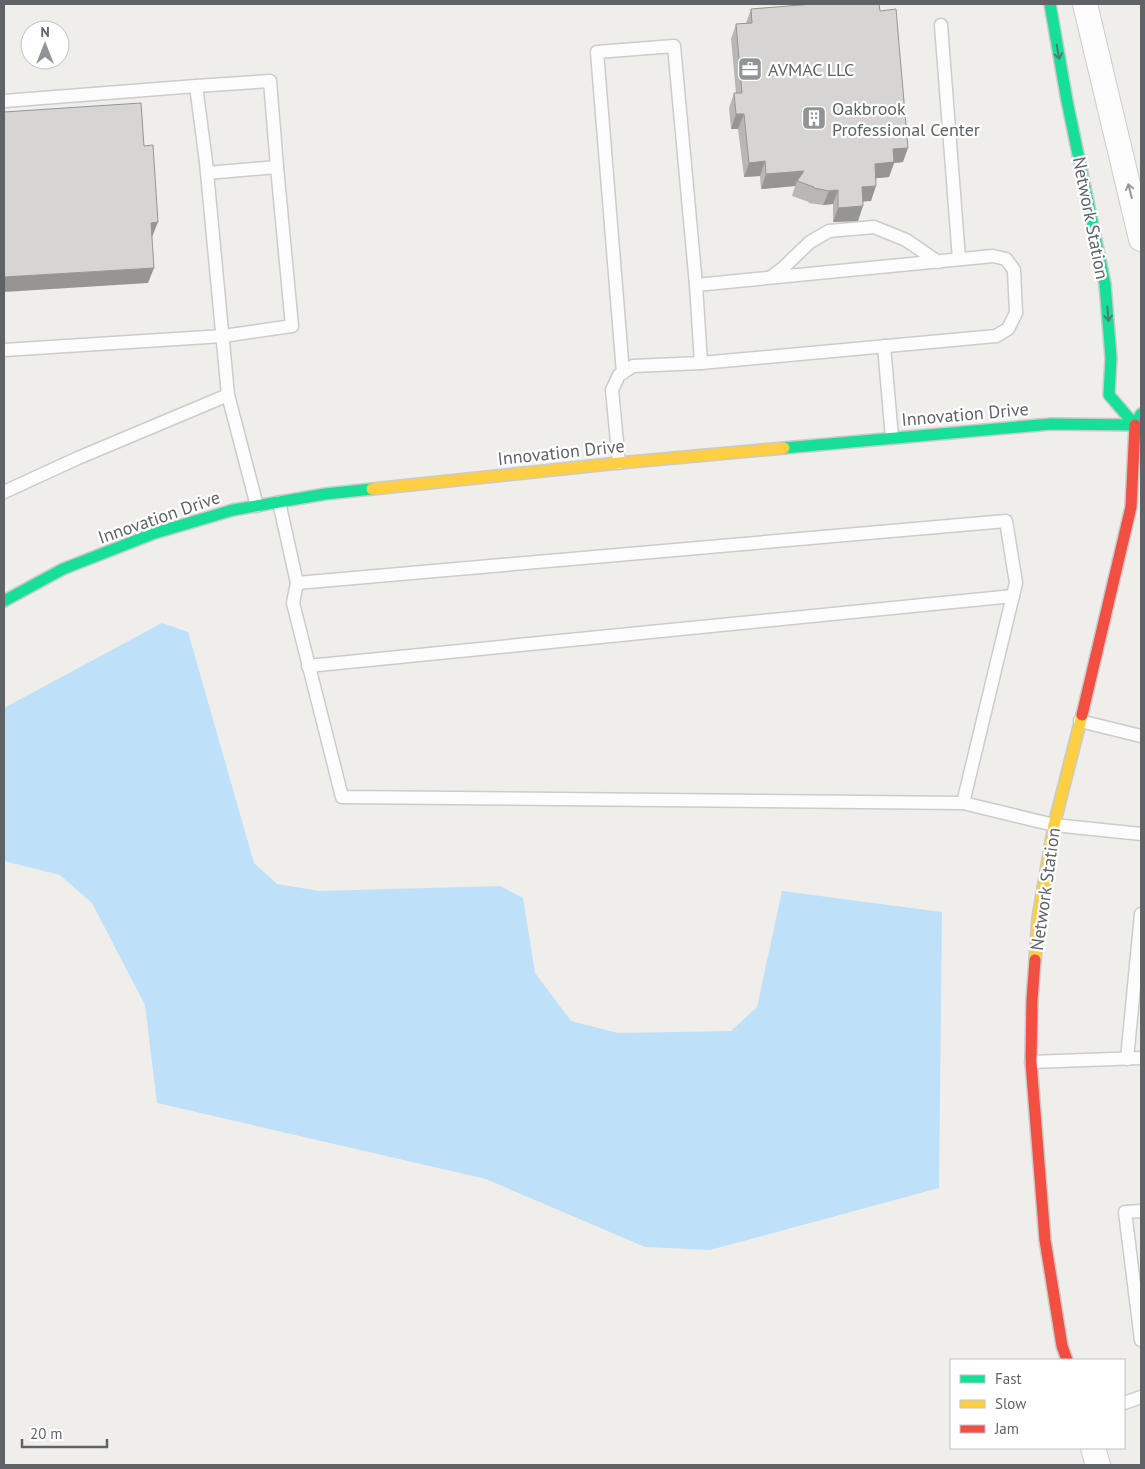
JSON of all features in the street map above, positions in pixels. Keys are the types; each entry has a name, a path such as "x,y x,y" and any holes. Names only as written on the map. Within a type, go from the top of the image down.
{"street":[{"name":"Network Station","path":"1050,4 1067,101 1105,284 1111,358 1109,396 1138,425"},
{"path":"1085,4 1141,239"},
{"name":"Network Station","path":"1066,1359 1045,1240 1031,1062 1032,1000 1038,918 1054,825 1131,507 1138,425 1141,413"},
{"name":"Innovation Drive","path":"4,601 63,569 155,533 233,510 325,494 619,463 1051,424 1138,425"},
{"path":"1093,1449 1098,1465"}],"lane":[{"path":"941,26 959,259"},
{"path":"623,372 597,52 674,46 696,285 701,363"},
{"path":"4,100 270,81 292,326 223,336 4,350"},
{"path":"196,86 207,173 228,396 257,506"},
{"path":"207,173 277,167"},
{"path":"770,278 810,242 829,231 874,227 906,240 938,262"},
{"path":"619,463 612,390 619,375 633,366 701,363 996,336 1008,328 1016,313 1014,270 1006,259 993,256 696,285"},
{"path":"884,346 892,438"},
{"path":"4,492 78,458 228,396"},
{"path":"279,502 297,583 292,604 342,797 963,802 1054,825 1141,834"},
{"path":"297,583 1006,520 1016,583 963,802"},
{"path":"308,666 1013,596"},
{"path":"1080,720 1141,736"},
{"path":"1127,1059 1141,914"},
{"path":"1031,1062 1141,1058"},
{"path":"1141,1211 1124,1212 1141,1340"},
{"path":"1125,1403 1141,1397"}],"water":[{"path":"162,623 188,632 254,863 277,884 319,891 500,886 523,898 535,973 571,1021 618,1033 731,1031 757,1007 782,891 942,912 939,1188 710,1250 645,1247 486,1179 157,1103 145,1005 92,903 60,875 4,861 4,708"}],"building":[{"name":"Oakbrook Professional Center","path":"813,4 879,4 880,11 896,9 908,148 893,149 894,162 875,164 876,186 862,187 863,206 838,208 838,190 829,191 814,188 797,181 804,171 766,174 765,161 749,163 744,114 736,114 734,93 742,93 736,24 752,23 751,9"},
{"path":"141,103 144,146 153,145 158,222 151,223 154,268 4,277 4,112"}],"traffic: fast":[{"path":"1050,4 1067,101 1105,284 1111,358 1109,395 1135,425 1141,414"},
{"path":"784,448 1051,424 1141,425"},
{"path":"4,601 63,569 155,533 233,510 325,494 372,489"}],"traffic: slow":[{"path":"372,489 784,448"},
{"path":"1035,960 1038,918 1054,825 1082,715"}],"traffic: jam":[{"path":"1082,715 1131,507 1135,425"},
{"path":"1035,960 1031,1062 1045,1240 1062,1346 1067,1359"}],"place":[{"name":"AVMAC LLC","path":"750,69"},
{"name":"Oakbrook Professional Center","path":"814,118"}]}
